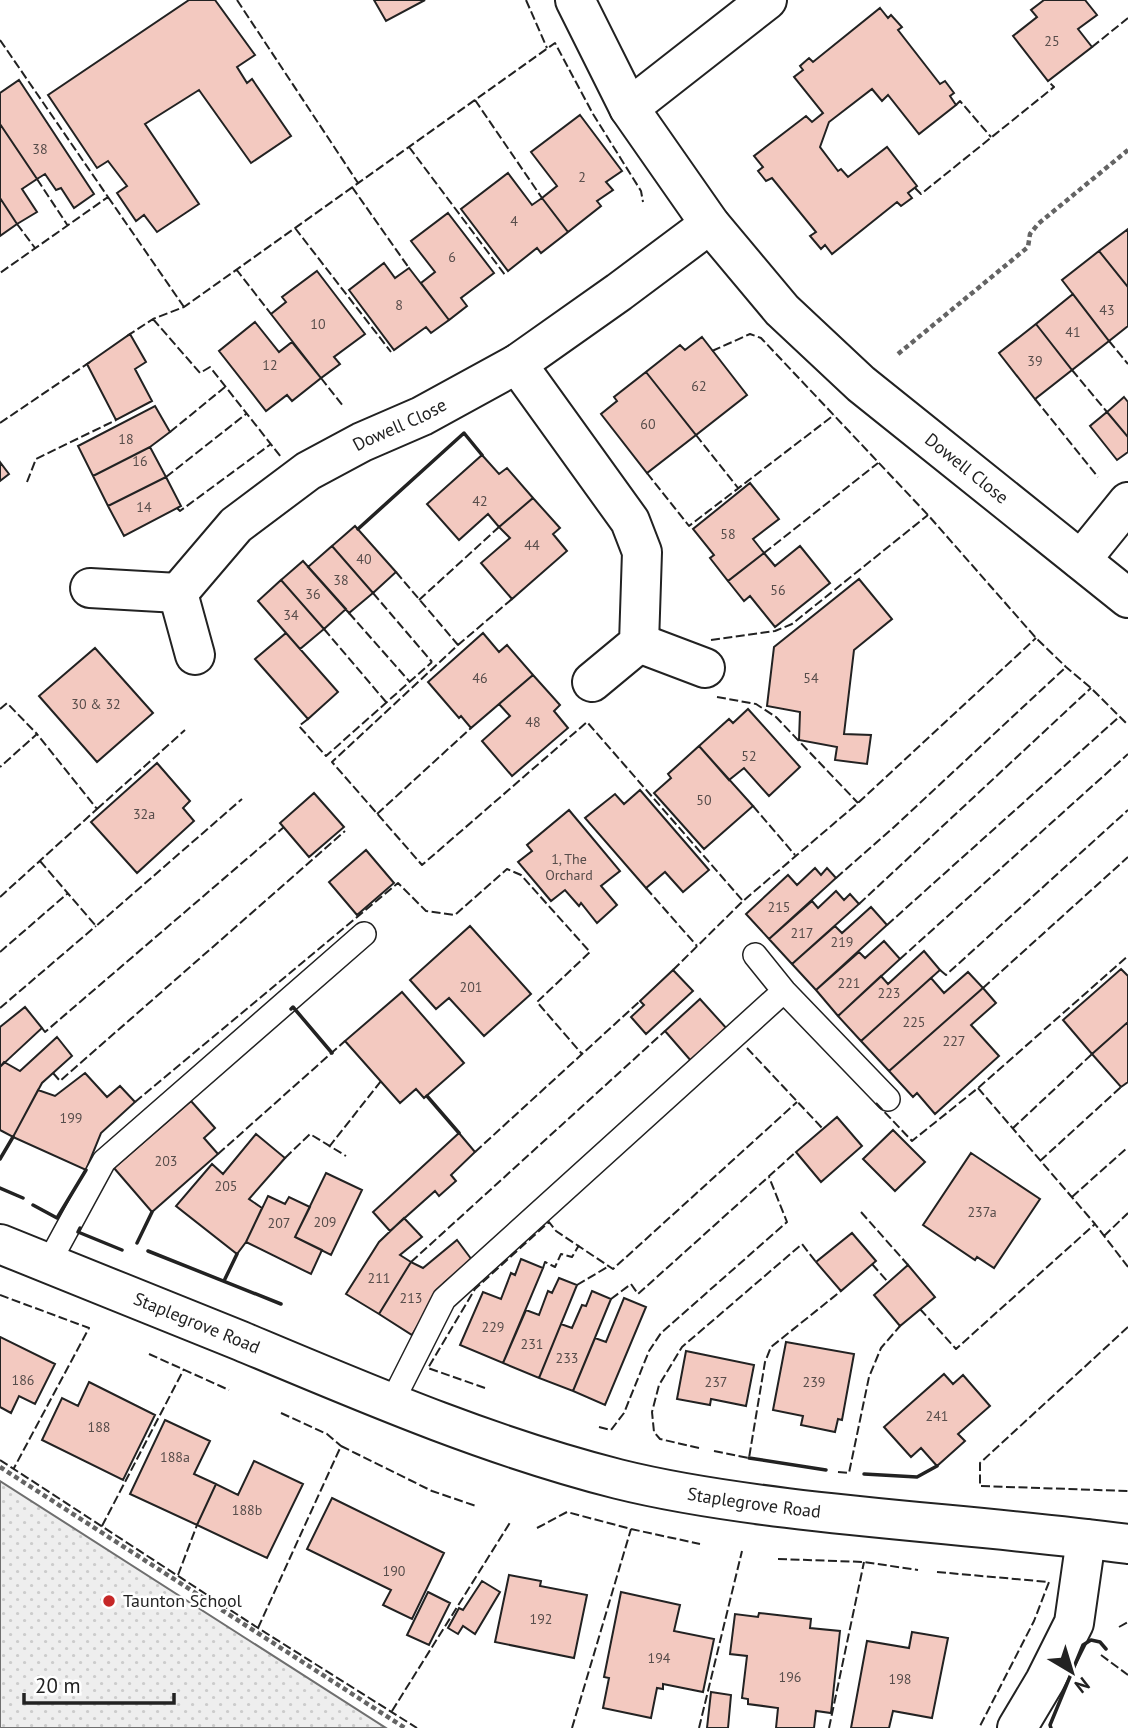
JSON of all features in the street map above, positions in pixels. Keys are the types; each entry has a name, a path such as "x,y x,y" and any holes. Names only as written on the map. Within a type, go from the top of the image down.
{"street":[{"name":"Dowell Close","path":"575,0 629,108 710,224 782,310 861,384 1128,598"},
{"path":"629,108 767,0"},
{"name":"Dowell Close","path":"178,593 236,525 308,471 362,442 422,416 517,364 710,224"},
{"path":"517,364 630,521 642,552 639,643 592,682"},
{"path":"1081,560 1128,502"},
{"path":"90,588 178,593 195,655"},
{"path":"639,643 705,668"},
{"name":"Staplegrove Road","path":"0,1244 391,1404 484,1438 619,1479 705,1497 1128,1544"},
{"path":"1017,1728 1045,1681 1074,1623 1086,1539"}],"lane":[{"path":"48,1264 104,1161 364,934"},
{"path":"755,955 784,991 888,1099"},
{"path":"391,1404 444,1298 784,991"}],"path":[{"path":"861,384 1028,247 1030,234 1038,224 1128,150"},
{"path":"0,1468 405,1728"}],"shaded area":[{"name":"Taunton School","path":"0,1481 386,1728 0,1728"}],"building":[{"path":"189,0 215,0 255,55 237,67 247,83 252,79 291,136 251,163 199,90 145,124 199,204 157,232 144,215 136,221 117,193 127,186 108,161 97,168 48,95"},
{"path":"374,0 425,0 386,21"},
{"path":"1044,0 1085,0 1097,15 1078,29 1092,47 1048,81 1013,36 1037,17 1031,10"},
{"path":"880,8 888,18 891,15 902,27 898,30 940,84 945,81 954,93 950,96 956,105 919,134 888,95 882,101 872,89 829,122 820,147 838,171 841,169 848,177 887,147 917,186 908,193 912,198 901,206 897,202 832,254 825,245 821,249 810,236 816,232 772,178 766,181 758,171 763,167 754,156 806,116 812,122 823,113 794,77 803,70 800,66 809,58 813,62"},
{"path":"19,80 94,194 74,208 61,188 56,190 45,174 37,179 0,124 0,93"},
{"path":"580,115 622,171 606,182 613,190 597,201 601,206 568,232 542,198 557,186 531,152"},
{"path":"0,124 37,179 22,189 37,212 17,224 0,198"},
{"path":"508,173 532,205 542,198 568,232 541,253 537,248 508,271 461,209"},
{"path":"0,198 17,224 0,236"},
{"path":"448,213 494,273 461,298 467,306 449,320 421,283 435,272 411,241"},
{"path":"1128,229 1128,287 1099,251"},
{"path":"1099,251 1128,287 1128,326 1109,341 1062,280"},
{"path":"384,263 395,278 409,268 449,320 431,333 426,327 394,350 349,290"},
{"path":"317,271 365,334 334,357 340,364 321,378 271,314 286,302 282,297"},
{"path":"1073,294 1109,341 1072,370 1036,324"},
{"path":"255,322 279,352 292,342 321,378 292,401 287,395 266,411 219,351"},
{"path":"1036,324 1072,370 1035,399 999,353"},
{"path":"130,334 146,362 135,369 152,401 116,420 87,364"},
{"path":"702,337 747,395 696,435 646,372 680,345 685,350"},
{"path":"646,372 696,435 647,473 601,414 617,401 614,397"},
{"path":"1124,397 1128,402 1128,437 1107,412"},
{"path":"155,406 170,432 150,447 93,476 78,446"},
{"path":"1107,412 1128,437 1128,452 1117,460 1090,426"},
{"path":"150,447 166,477 108,506 93,476"},
{"path":"482,455 499,474 507,468 533,498 499,527 488,514 459,540 427,504"},
{"path":"0,462 9,474 0,481"},
{"path":"166,477 181,506 124,536 108,506"},
{"path":"750,483 779,519 753,539 764,553 728,581 710,558 714,555 693,529"},
{"path":"533,498 560,528 553,534 567,551 512,599 481,563 510,538 499,527"},
{"path":"355,526 396,572 373,593 332,546"},
{"path":"332,546 373,593 349,613 308,567"},
{"path":"800,546 830,583 775,627 750,596 744,601 728,581 764,553 775,566"},
{"path":"303,561 346,609 324,629 281,580"},
{"path":"859,579 892,619 854,650 844,734 871,735 867,764 835,760 837,747 799,740 800,712 767,706 774,647"},
{"path":"281,580 324,629 300,649 258,601"},
{"path":"286,633 338,692 308,719 255,659"},
{"path":"483,633 499,652 507,645 533,675 471,728 428,682"},
{"path":"95,648 153,713 97,762 39,696"},
{"path":"533,675 560,705 554,711 568,728 512,776 482,741 510,716 499,704"},
{"path":"748,709 800,767 769,796 744,768 729,780 699,746 729,719 733,723"},
{"path":"699,746 753,806 704,849 654,793 671,778 668,774"},
{"path":"157,763 190,801 183,808 194,821 137,873 91,822"},
{"path":"640,790 709,870 683,892 665,872 646,888 585,818 615,794 624,804"},
{"path":"314,793 344,827 309,857 280,823"},
{"path":"569,810 620,871 601,886 617,905 597,923 581,903 579,906 565,890 551,901 518,862 532,851 527,845"},
{"path":"366,850 394,883 357,915 329,882"},
{"path":"815,868 821,875 827,868 836,878 769,939 746,914 788,875 797,885"},
{"path":"836,891 844,900 850,894 859,904 792,964 769,939 812,901 818,908"},
{"path":"871,907 887,925 816,990 792,964 835,926 842,933"},
{"path":"470,926 531,994 484,1036 449,998 436,1009 410,980"},
{"path":"884,941 900,959 838,1016 816,990 859,952 865,958"},
{"path":"924,951 940,970 861,1041 838,1016 881,976 888,984"},
{"path":"1121,969 1128,976 1128,1022 1092,1054 1063,1020"},
{"path":"673,970 693,991 646,1034 631,1017 644,1005 640,1001"},
{"path":"968,972 983,988 889,1071 861,1041 931,978 944,993"},
{"path":"983,988 996,1003 971,1025 999,1056 935,1114 917,1093 913,1097 889,1071"},
{"path":"402,992 464,1063 424,1098 416,1089 400,1103 345,1041"},
{"path":"700,999 728,1030 692,1062 665,1031"},
{"path":"25,1007 42,1028 0,1067 0,1027"},
{"path":"1128,1022 1128,1082 1121,1087 1092,1054"},
{"path":"57,1037 72,1056 42,1083 13,1137 0,1130 0,1067 4,1062 20,1071"},
{"path":"85,1073 107,1097 120,1086 135,1102 101,1133 86,1170 13,1137 38,1090 55,1096"},
{"path":"191,1101 215,1128 204,1138 218,1154 152,1212 114,1168"},
{"path":"837,1117 862,1146 821,1182 796,1152"},
{"path":"893,1130 925,1162 895,1191 863,1159"},
{"path":"459,1133 475,1152 451,1175 456,1181 439,1196 435,1191 390,1231 373,1212"},
{"path":"256,1134 285,1158 249,1199 262,1208 246,1242 237,1254 176,1206 212,1164 223,1174"},
{"path":"971,1153 1040,1199 994,1268 977,1257 975,1260 923,1225"},
{"path":"326,1173 362,1190 331,1255 295,1237"},
{"path":"268,1196 285,1204 289,1197 310,1207 295,1237 322,1250 311,1274 246,1242"},
{"path":"404,1218 422,1237 400,1255 411,1262 379,1314 346,1294 379,1242"},
{"path":"852,1233 876,1261 841,1291 816,1262"},
{"path":"457,1240 472,1260 444,1283 412,1335 379,1314 411,1262 423,1268"},
{"path":"521,1259 543,1268 503,1363 460,1345 483,1292 501,1299 511,1273 515,1275"},
{"path":"908,1265 935,1297 900,1326 874,1295"},
{"path":"559,1278 577,1285 539,1378 503,1363 526,1310 539,1315 548,1291 552,1293"},
{"path":"592,1291 611,1299 573,1391 539,1378 561,1324 572,1328 582,1305 586,1306"},
{"path":"624,1298 646,1307 605,1405 573,1391 595,1338 606,1342"},
{"path":"0,1337 55,1364 35,1404 19,1396 11,1413 0,1407"},
{"path":"786,1342 854,1354 842,1420 838,1419 835,1432 801,1425 803,1416 773,1410"},
{"path":"686,1351 754,1365 746,1406 711,1399 710,1405 677,1399"},
{"path":"944,1374 953,1384 963,1375 990,1406 958,1434 965,1441 937,1466 921,1448 911,1457 884,1427"},
{"path":"89,1382 155,1415 123,1480 42,1440 62,1398 78,1406"},
{"path":"165,1420 210,1441 194,1474 216,1484 197,1525 130,1494"},
{"path":"254,1461 303,1484 267,1558 197,1525 216,1484 238,1495"},
{"path":"332,1498 444,1553 412,1619 383,1605 391,1590 307,1549"},
{"path":"509,1575 541,1581 540,1586 587,1595 574,1658 495,1642"},
{"path":"482,1581 500,1592 475,1634 463,1626 458,1634 448,1628 459,1608 463,1610"},
{"path":"428,1592 450,1603 429,1645 407,1635"},
{"path":"621,1592 680,1605 674,1631 714,1639 703,1692 663,1684 663,1689 657,1688 651,1718 603,1708 609,1678 604,1677"},
{"path":"759,1613 811,1619 810,1628 840,1631 831,1713 816,1711 814,1728 776,1728 778,1708 748,1704 748,1699 742,1698 747,1656 730,1654 735,1614 758,1617"},
{"path":"912,1632 948,1638 932,1718 893,1711 889,1728 851,1728 867,1641 909,1648"},
{"path":"711,1692 731,1695 728,1728 707,1728"}],"fence":[{"path":"237,0 358,183"},
{"path":"526,0 547,48"},
{"path":"1092,47 1128,18"},
{"path":"0,40 108,197 0,273"},
{"path":"127,336 153,319 184,307 555,43 593,114 641,191 643,202"},
{"path":"915,188 921,194 1054,87 1048,81"},
{"path":"475,100 542,198"},
{"path":"956,105 960,101 991,137"},
{"path":"409,147 505,275"},
{"path":"37,179 68,226"},
{"path":"352,187 409,268"},
{"path":"108,197 184,307"},
{"path":"17,224 35,248"},
{"path":"295,228 391,352"},
{"path":"236,269 271,314"},
{"path":"153,319 200,373 210,367 281,457"},
{"path":"712,351 750,334 761,338 928,515 1036,638 1128,725"},
{"path":"1109,341 1128,364"},
{"path":"0,423 90,362"},
{"path":"1072,370 1107,412"},
{"path":"321,378 343,406"},
{"path":"170,432 225,387"},
{"path":"1035,399 1098,477"},
{"path":"166,477 246,414"},
{"path":"647,473 689,526 834,415"},
{"path":"27,482 36,459 116,420"},
{"path":"696,435 738,488"},
{"path":"177,508 180,511 271,444"},
{"path":"764,553 878,463"},
{"path":"711,640 775,631 792,624 928,515"},
{"path":"419,600 499,527"},
{"path":"396,572 458,645"},
{"path":"373,593 432,662"},
{"path":"512,599 458,645 332,762 422,865 587,722 743,901"},
{"path":"349,613 409,681"},
{"path":"324,629 386,702"},
{"path":"673,970 743,901 858,803 1036,638"},
{"path":"308,719 299,726 326,756 432,662"},
{"path":"836,878 1066,667"},
{"path":"859,904 1091,688"},
{"path":"717,697 756,704 776,717 858,803"},
{"path":"0,709 7,703 37,734 0,767"},
{"path":"887,925 1119,717"},
{"path":"377,814 471,728"},
{"path":"97,809 185,730"},
{"path":"0,897 97,809 37,734"},
{"path":"900,959 1128,754"},
{"path":"40,861 96,926 242,799"},
{"path":"753,806 795,855"},
{"path":"940,970 946,975 1128,810"},
{"path":"42,1028 45,1032 284,827"},
{"path":"53,1073 60,1081 345,831"},
{"path":"983,988 1128,857"},
{"path":"135,1102 398,883 426,911 455,915 507,869 521,875 590,952 537,1002 582,1054"},
{"path":"646,888 697,946"},
{"path":"0,952 68,893"},
{"path":"0,1008 96,926"},
{"path":"876,1103 912,1141 978,1088 1128,956"},
{"path":"475,1152 640,1001"},
{"path":"411,1262 665,1031"},
{"path":"218,1154 345,1041"},
{"path":"747,1048 823,1129"},
{"path":"1012,1129 1092,1054"},
{"path":"329,1147 381,1081"},
{"path":"1040,1161 1121,1087"},
{"path":"978,1088 1095,1224 1128,1267"},
{"path":"485,1388 428,1368 475,1289 549,1222 556,1231 613,1269 797,1102"},
{"path":"285,1158 310,1134 346,1156"},
{"path":"1072,1197 1128,1147"},
{"path":"611,1299 631,1284 638,1294 796,1152"},
{"path":"599,1427 611,1430 624,1413 649,1351 661,1333 787,1222 769,1177"},
{"path":"861,1212 908,1265"},
{"path":"1104,1236 1128,1213"},
{"path":"920,1309 956,1349 1095,1224"},
{"path":"699,1448 660,1439 654,1432 652,1412 659,1385 682,1347 802,1244 816,1262"},
{"path":"543,1268 545,1262 555,1267 561,1254 572,1257 579,1245"},
{"path":"872,1264 888,1282"},
{"path":"577,1285 609,1266"},
{"path":"714,1451 749,1458 765,1362 771,1347 841,1291"},
{"path":"0,1295 89,1328 14,1468"},
{"path":"838,1472 849,1473 869,1377 881,1348 900,1326"},
{"path":"1128,1327 980,1463 980,1486 1128,1491"},
{"path":"149,1354 229,1390"},
{"path":"102,1526 184,1369"},
{"path":"281,1413 327,1434 341,1446"},
{"path":"258,1628 341,1446 432,1491 476,1506"},
{"path":"0,1460 417,1728"},
{"path":"537,1528 567,1512 700,1544"},
{"path":"392,1711 511,1521"},
{"path":"178,1575 197,1525"},
{"path":"572,1728 631,1529"},
{"path":"699,1728 742,1551"},
{"path":"778,1559 864,1562 918,1570"},
{"path":"829,1728 864,1562"},
{"path":"937,1572 1049,1582 1034,1621 979,1728"},
{"path":"1119,1627 1128,1622"},
{"path":"1101,1655 1128,1675"}],"wall":[{"path":"358,529 464,433 482,455"},
{"path":"291,1009 293,1007 332,1053"},
{"path":"427,1096 459,1133"},
{"path":"0,1159 13,1137"},
{"path":"33,1205 57,1218 86,1170"},
{"path":"0,1188 23,1198"},
{"path":"137,1243 152,1212"},
{"path":"80,1228 78,1232 122,1250"},
{"path":"148,1251 281,1304"},
{"path":"224,1281 237,1254"},
{"path":"749,1458 826,1470"},
{"path":"864,1474 917,1477 937,1466"},
{"path":"1051,1728 1083,1645 1091,1640 1100,1642 1106,1649"}],"place":[{"name":"Taunton School","path":"109,1601"}]}
